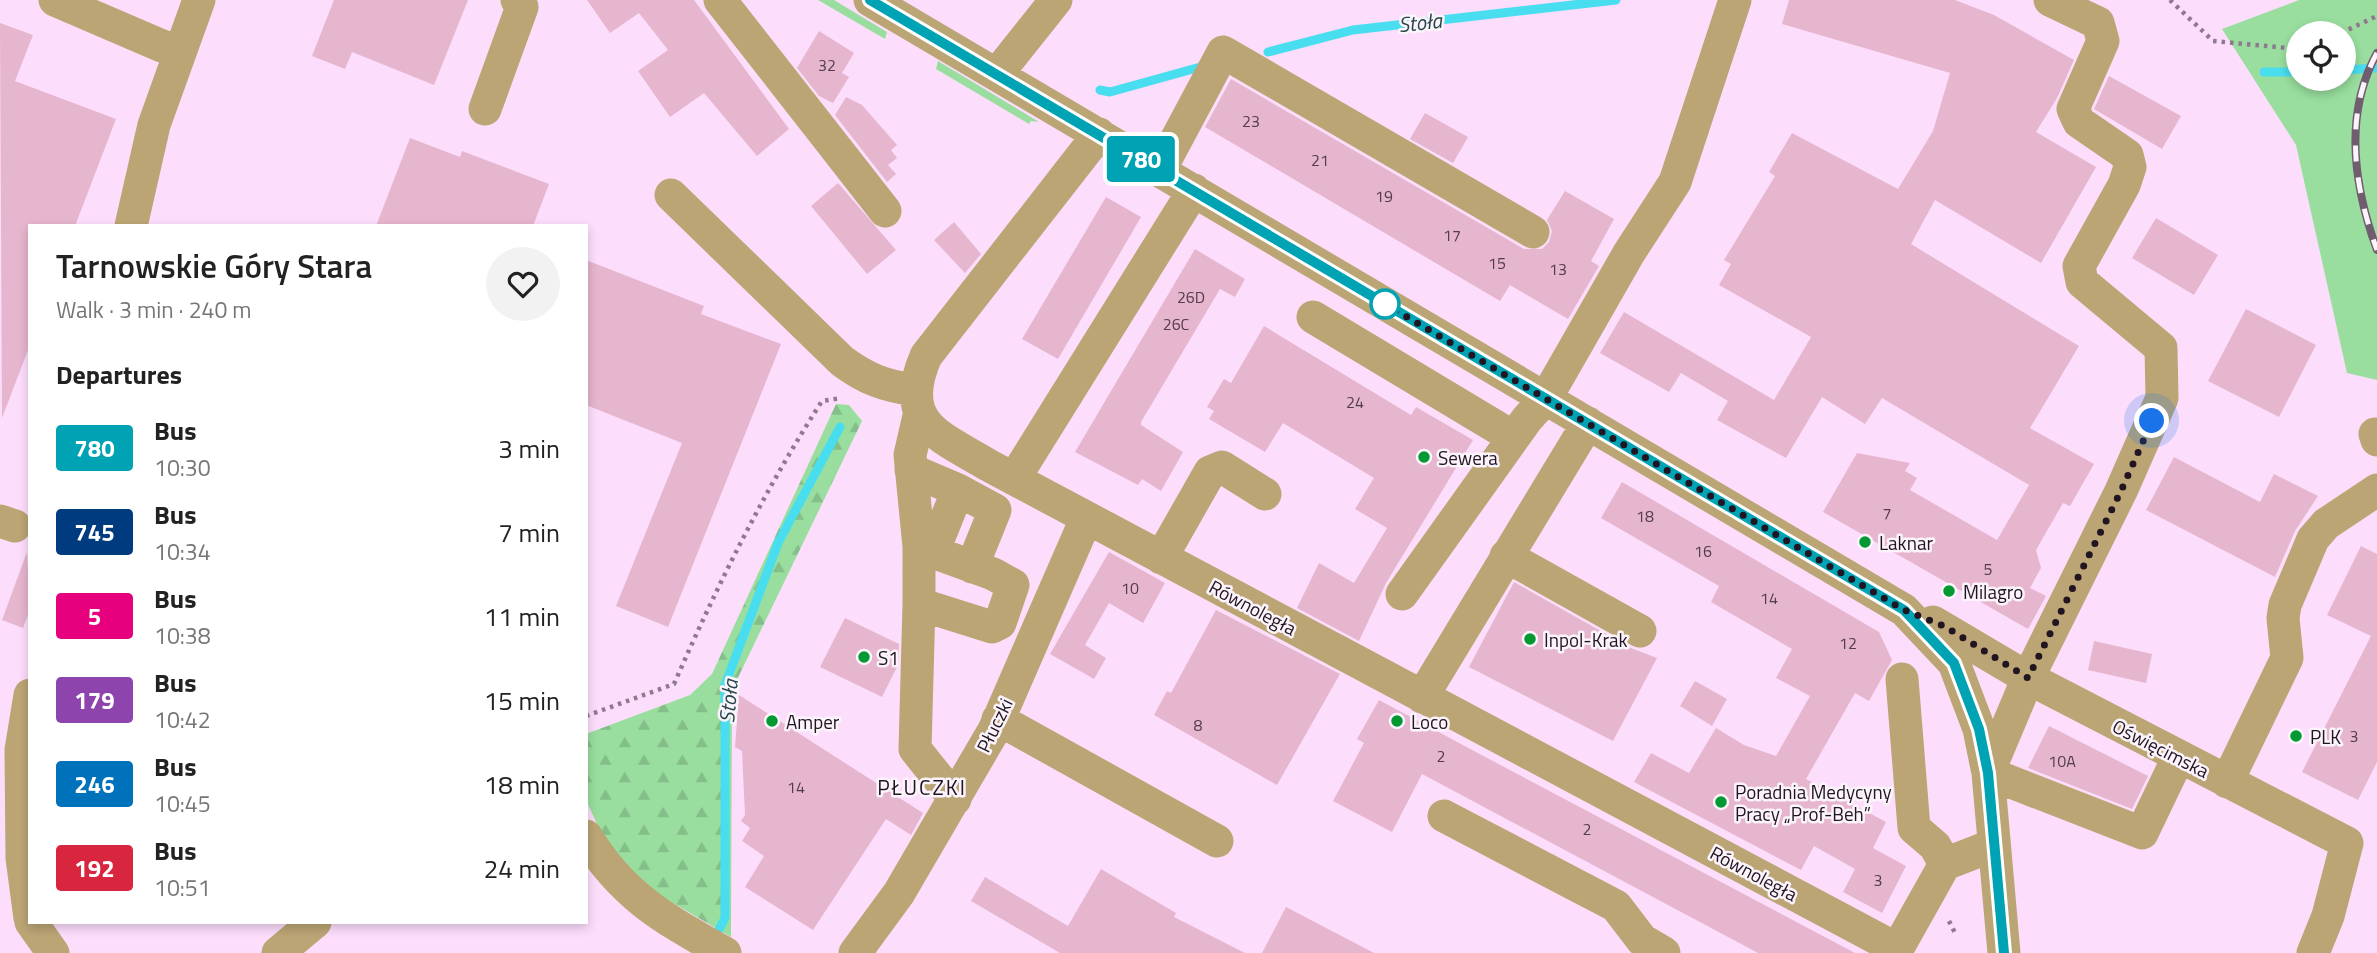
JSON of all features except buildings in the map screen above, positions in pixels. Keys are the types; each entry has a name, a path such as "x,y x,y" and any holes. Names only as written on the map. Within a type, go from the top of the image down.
{"street":[{"path":"55,0 162,46 180,50"},
{"path":"131,224 154,125 199,0"},
{"path":"485,109 522,7 517,0"},
{"path":"720,0 885,211"},
{"path":"870,0 1904,610 1954,663 1975,718 1988,773 2004,953"},
{"path":"997,74 1056,0"},
{"path":"1402,594 1513,437 1546,398 1629,253 1675,182 1735,0"},
{"path":"1988,773 2028,678 2121,491 2162,398 2161,348 2082,282 2078,266 2124,185 2130,167 2127,155 2078,122 2073,109 2103,41 2098,23 2050,0"},
{"path":"1160,170 1223,52 1533,232"},
{"path":"919,604 989,627 997,625 1013,585 1010,581 944,556 911,470 906,397 926,356 1099,134"},
{"path":"1014,479 1194,190"},
{"name":"Równoległa","path":"671,195 842,361 860,375 906,397 940,436 1086,519 1896,951"},
{"path":"1313,317 1513,437"},
{"path":"1422,697 1588,423"},
{"path":"1161,558 1210,472 1222,467 1265,494"},
{"path":"911,470 968,494 944,556 919,604 915,749 955,799"},
{"name":"Oświęcimska","path":"1904,610 1944,626 2028,678 2227,782 2287,658 2283,618 2285,605 2313,539 2326,524 2377,489"},
{"name":"Płuczki","path":"855,953 899,893 955,799 998,719 1086,519"},
{"path":"1506,556 1640,631"},
{"path":"1902,679 1914,828 1935,846 1945,863"},
{"path":"28,707 21,750 18,823 28,907"},
{"path":"998,719 1217,841"},
{"path":"1988,773 2142,833 2178,758"},
{"path":"2227,782 2347,843 2328,916 2313,953"},
{"path":"1444,816 1616,906 1642,940 1664,953"},
{"path":"588,839 613,876 632,894 714,947"},
{"path":"1896,951 1945,863 1994,845"},
{"path":"34,924 53,953"},
{"path":"278,953 313,924"}],"path":[{"path":"2170,0 2213,41 2286,48"},
{"path":"2356,26 2377,16"},
{"path":"588,715 674,684 709,604 752,521 791,449 822,401 906,397"}],"green space":[{"path":"818,0 834,0 887,32 885,39"},
{"path":"2299,0 2377,0 2377,380 2347,373 2296,145 2222,29"},
{"path":"938,61 1039,122 1031,121 1029,124 936,69"},
{"path":"836,404 849,405 862,421 732,690 731,937 632,879 597,824 588,804 588,733 690,695 712,674"}],"waterway":[{"name":"Stoła","path":"1268,52 1353,30 1616,0"},
{"name":"Stoła","path":"1100,90 1110,92 1204,66"},
{"name":"Stoła","path":"2356,69 2377,68"},
{"name":"Stoła","path":"2264,72 2286,72"},
{"name":"Stoła","path":"714,939 725,918 725,685 778,543 840,427"}],"railway":[{"path":"2377,53 2359,101 2356,126 2358,176 2377,250"}],"bus line":[{"name":"780","path":"870,0 1904,610 1948,653 1965,686 1979,729 1988,773 2004,953"}],"place":[{"name":"Sewera","path":"1424,457"},
{"name":"Laknar","path":"1865,542"},
{"name":"Milagro","path":"1949,591"},
{"name":"Inpol-Krak","path":"1530,639"},
{"name":"S1","path":"864,657"},
{"name":"Amper","path":"772,721"},
{"name":"Loco","path":"1397,721"},
{"name":"PLK","path":"2296,736"},
{"name":"Poradnia Medycyny Pracy „Prof-Beh”","path":"1721,802"}],"district":[{"name":"PŁUCZKI","path":"922,787"}],"route":[{"path":"1385,304 1842,571 1904,610 1944,626 1971,646 2028,678 2121,491 2152,421"}]}
